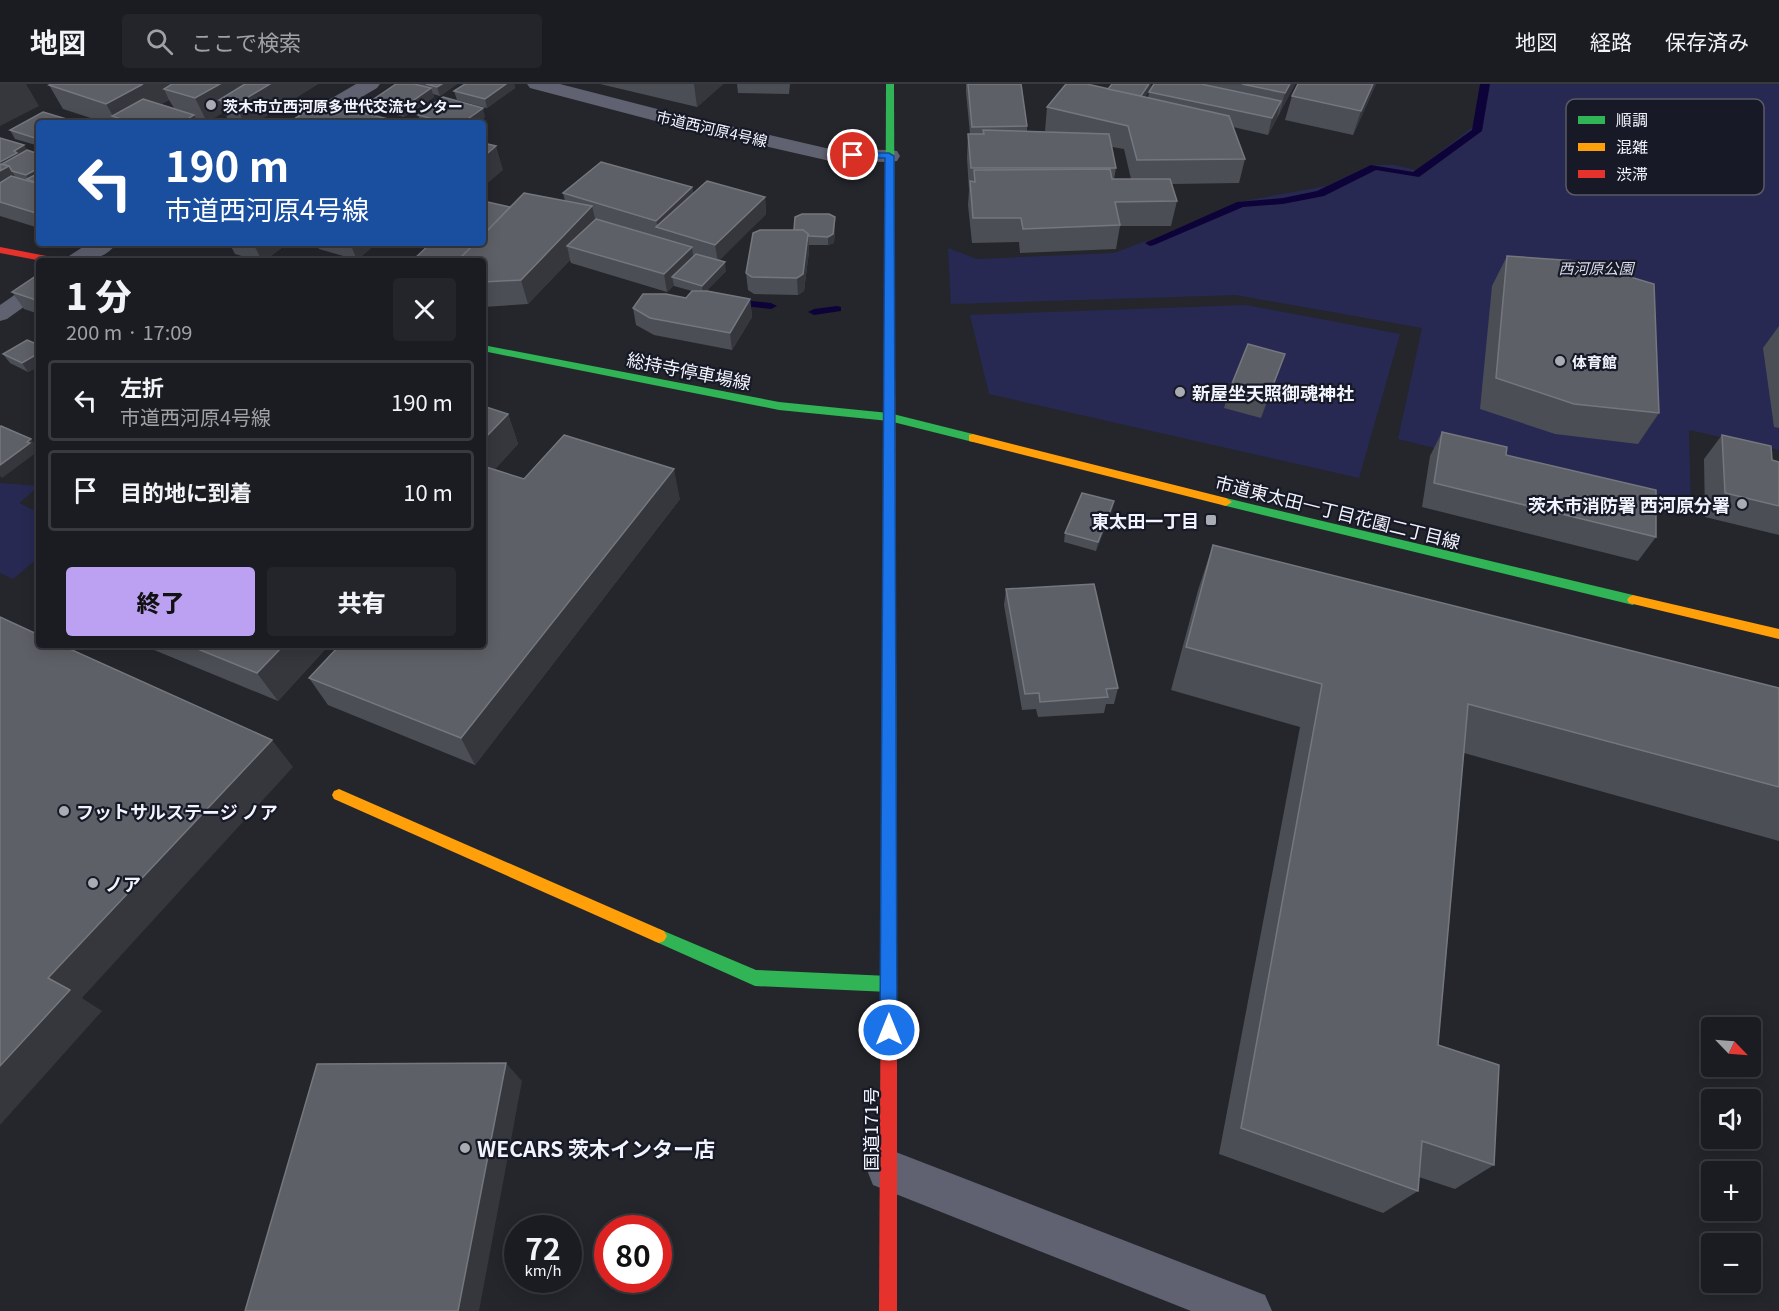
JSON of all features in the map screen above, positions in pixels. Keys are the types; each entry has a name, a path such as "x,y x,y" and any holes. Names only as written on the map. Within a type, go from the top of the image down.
{"main road":[{"name":"国道171号","path":"888,1311 890,84"},
{"path":"0,250 41,258"},
{"name":"総持寺停車場線","path":"486,349 779,406 889,417"},
{"name":"市道東太田一丁目花園二丁目線","path":"889,417 1355,534 1779,634"},
{"path":"339,795 755,978 889,984"}],"street":[{"path":"308,120 370,84"},
{"name":"市道西河原4号線","path":"537,84 667,118 830,154 889,156"},
{"path":"82,258 100,246"},
{"path":"888,1170 1249,1311"}],"lane":[{"path":"0,315 36,289"}],"green space":[{"name":"西河原公園","path":"1481,84 1779,84 1779,450 1689,430 1691,511 1398,439 1422,328 1236,295 951,304 948,248 977,259 1114,253 1146,241 1151,245 1239,202 1326,186 1371,165 1395,165 1416,170 1473,127"},
{"name":"新屋坐天照御魂神社","path":"1246,305 1400,334 1359,478 989,394 970,315"},
{"path":"0,483 36,486 36,489 19,503 36,512 36,560 13,579 0,573"}],"building":[{"path":"143,84 106,104 49,85"},
{"path":"172,84 220,84 195,98 164,89"},
{"path":"245,84 270,84 235,105 219,100"},
{"path":"396,84 414,84 431,88 401,109 371,101"},
{"path":"426,84 442,84 437,87"},
{"path":"465,84 506,84 485,99 454,91"},
{"path":"968,84 1021,84 1027,126 972,127"},
{"path":"1066,84 1087,84 1229,116 1245,159 1137,160 1128,126 1047,107"},
{"path":"1112,84 1149,84 1141,96 1108,89"},
{"path":"1154,84 1201,84 1281,101 1272,118 1149,92"},
{"path":"1242,84 1290,84 1285,93"},
{"path":"1298,84 1373,84 1361,111 1292,96"},
{"path":"443,97 483,108 466,120 437,120 418,115"},
{"path":"143,99 194,115 186,120 124,120 112,116"},
{"path":"320,102 392,120 293,120"},
{"path":"43,112 70,120 36,120 36,138 10,130"},
{"path":"983,130 1109,134 1116,168 971,168 968,134 984,134"},
{"path":"0,138 24,145 14,151 17,153 0,162"},
{"path":"486,144 496,146 486,154"},
{"path":"27,150 36,153 36,170 26,175 12,171 9,166 2,164"},
{"path":"601,162 692,187 656,221 563,193"},
{"path":"0,164 9,166 0,171"},
{"path":"1110,169 1112,179 1170,179 1177,201 1115,202 1120,225 1023,229 1021,218 973,218 970,181 975,182 974,170"},
{"path":"36,174 36,183 27,179"},
{"path":"11,176 36,183 36,213 0,202 0,183"},
{"path":"707,181 765,197 715,245 656,227"},
{"path":"524,193 592,206 521,280 486,282 486,258 460,258 472,246 486,246 486,232"},
{"path":"486,202 510,207 486,232"},
{"path":"802,214 829,214 835,217 833,234 828,237 809,236 803,230 794,230 795,217"},
{"path":"596,219 692,247 664,274 567,246"},
{"path":"760,230 803,230 808,234 803,274 797,278 752,277 746,273 753,233"},
{"path":"428,246 472,246 460,258 415,258"},
{"path":"696,254 725,262 702,286 672,277"},
{"name":"体育館","path":"1507,256 1577,261 1654,284 1659,413 1574,404 1496,378"},
{"path":"36,276 36,300 12,292"},
{"path":"692,291 707,291 750,299 730,333 650,318 633,308 643,294 666,294 686,298"},
{"path":"27,340 36,344 36,355 22,363 3,354"},
{"path":"1248,344 1285,354 1267,401 1229,391"},
{"path":"486,407 508,414 486,437"},
{"path":"0,427 31,439 27,442 30,443 0,465"},
{"path":"1442,432 1507,447 1506,455 1656,490 1656,537 1434,483"},
{"path":"564,435 674,469 461,738 309,678 337,648 486,648 486,467 524,479"},
{"path":"1722,435 1771,446 1772,460 1779,462 1779,506 1725,493"},
{"path":"1082,493 1114,501 1098,542 1065,533"},
{"path":"1213,545 1779,688 1779,787 1468,704 1438,1045 1499,1065 1494,1165 1422,1141 1418,1191 1241,1128 1322,684 1186,647"},
{"path":"1094,584 1118,688 1106,689 1108,697 1040,702 1039,693 1025,694 1006,589"},
{"name":"ノア","path":"0,617 36,634 36,648 68,648 272,740 48,978 70,990 0,1066"},
{"path":"195,648 281,648 257,673"},
{"path":"506,1063 458,1311 245,1311 317,1064"}],"waterway":[{"path":"1150,243 1241,204 1283,201 1320,194 1375,167 1415,175 1477,131 1485,84"},
{"path":"732,302 771,306"},
{"path":"814,312 837,309"}],"traffic: fast":[{"path":"890,84 890,370"},
{"path":"486,349 779,406 889,417 973,438"},
{"path":"1226,502 1633,600"},
{"path":"889,656 889,930"},
{"path":"659,936 755,978 889,984"}],"traffic: slow":[{"path":"889,656 890,370"},
{"path":"973,438 1226,502"},
{"path":"1633,600 1779,634"},
{"path":"339,795 659,936"}],"traffic: jam":[{"path":"0,250 41,258"},
{"path":"888,1311 889,930"}],"place":[{"name":"茨木市立西河原多世代交流センター","path":"211,105"},
{"name":"体育館","path":"1560,361"},
{"name":"新屋坐天照御魂神社","path":"1180,392"},
{"name":"茨木市消防署 西河原分署","path":"1742,504"},
{"name":"東太田一丁目","path":"1211,520"},
{"name":"フットサルステージ ノア","path":"64,811"},
{"name":"ノア","path":"93,883"},
{"name":"WECARS 茨木インター店","path":"465,1148"}],"route":[{"path":"853,155 889,156 889,1030"}]}
